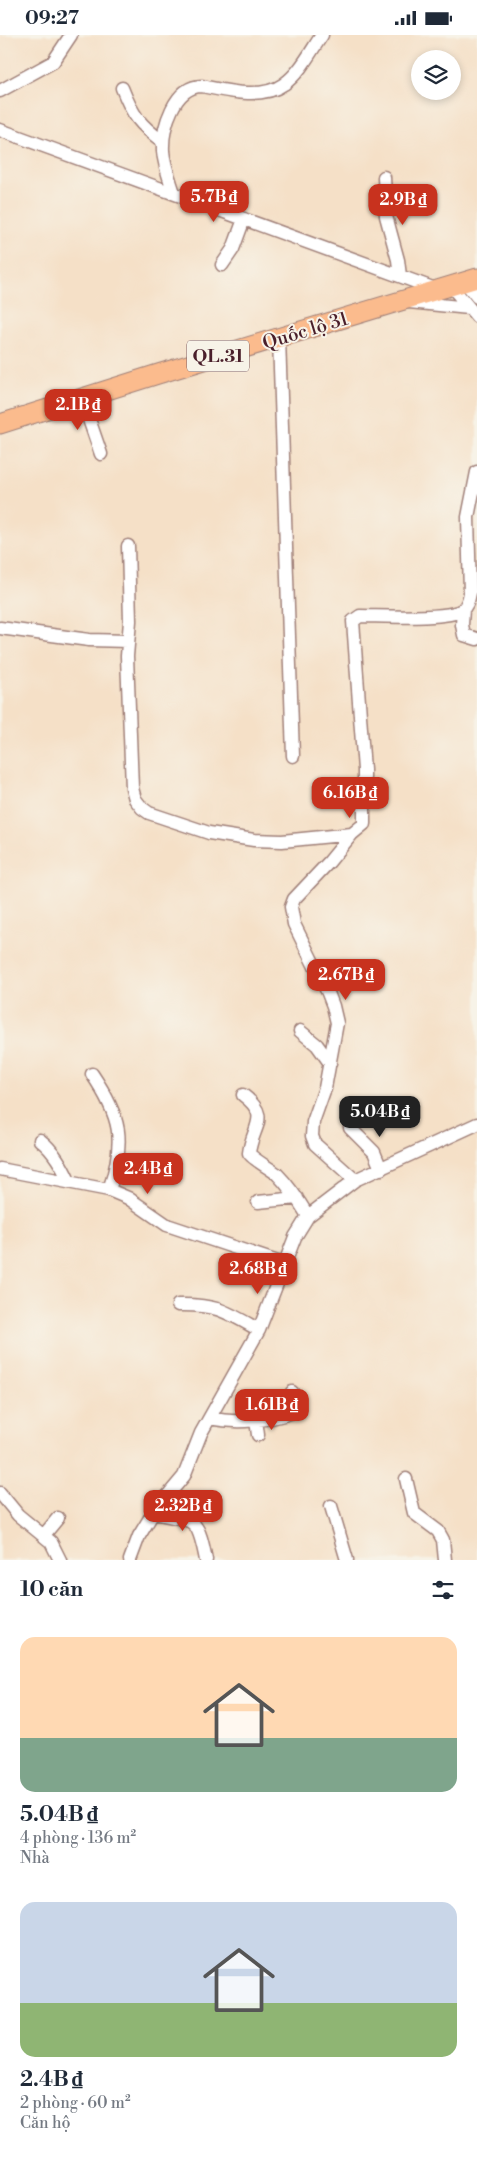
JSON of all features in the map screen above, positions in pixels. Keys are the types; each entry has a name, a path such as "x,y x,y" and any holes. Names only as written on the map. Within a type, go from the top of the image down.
{"highway":[{"name":"Quốc lộ 31","path":"0,424 458,284"}],"street":[{"path":"0,91 54,62 71,35"},
{"path":"174,193 163,153 163,142 165,128 184,92 189,88 202,86 259,93 271,91 292,77 322,35"},
{"path":"122,88 132,112 148,130 163,142"},
{"path":"0,130 400,276 458,284 477,297"},
{"path":"384,177 386,216 398,260 400,276"},
{"path":"222,265 232,249 244,219"},
{"path":"458,284 473,312"},
{"path":"397,302 473,312"},
{"path":"279,338 293,756"},
{"path":"82,399 101,454"},
{"path":"477,472 468,517 474,592 463,609 462,625 464,635 477,639"},
{"path":"128,546 130,621 128,641 132,788 135,799 149,813 209,833 254,841 282,841 352,834"},
{"path":"355,1180 315,1144 312,1136 330,1063 337,1023 334,1007 294,924 291,907 294,899 352,834 364,824 364,770 353,621 360,616 422,616 454,613 463,609"},
{"path":"0,628 89,640 128,641"},
{"path":"300,1031 317,1045 330,1063"},
{"path":"92,1074 112,1106 117,1119 120,1149 117,1167 109,1190"},
{"path":"242,1095 257,1109 259,1118 249,1153 251,1157 266,1165 278,1176 297,1198 308,1216"},
{"path":"130,1560 139,1536 153,1513 184,1476 201,1433 259,1330 295,1237 308,1216 355,1180 477,1123"},
{"path":"350,1127 374,1152 381,1169"},
{"path":"40,1140 48,1146 69,1181"},
{"path":"0,1169 109,1190 128,1198 167,1225 284,1264"},
{"path":"258,1202 297,1198"},
{"path":"178,1305 210,1306 223,1310 259,1330"},
{"path":"210,1417 224,1421 256,1420 293,1412 295,1408 292,1392"},
{"path":"256,1420 258,1435"},
{"path":"406,1479 414,1513 438,1531 443,1539 444,1560"},
{"path":"0,1493 25,1521 51,1542 60,1560"},
{"path":"331,1506 347,1560"},
{"path":"153,1513 191,1520 196,1525 202,1539 206,1560"},
{"path":"44,1535 58,1518"}]}
